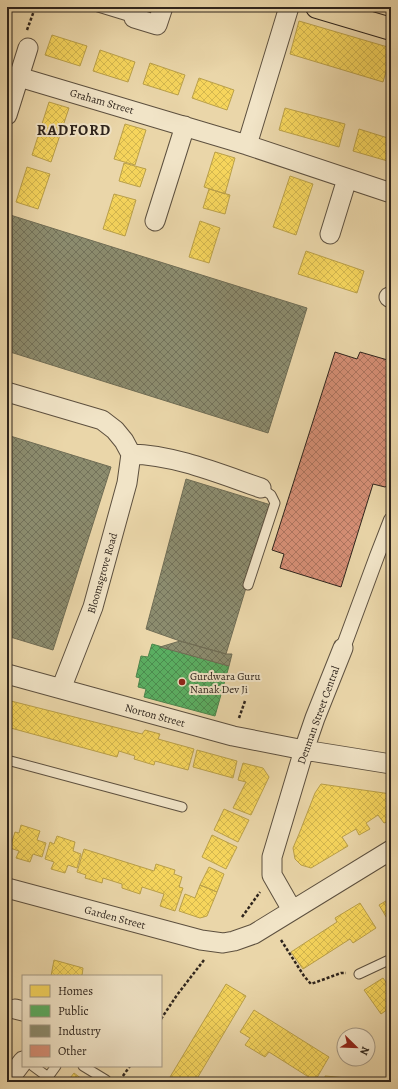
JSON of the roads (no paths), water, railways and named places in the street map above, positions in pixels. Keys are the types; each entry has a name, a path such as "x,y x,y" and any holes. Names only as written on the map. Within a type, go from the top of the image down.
{"main road":[{"path":"317,7 391,29"}],"street":[{"path":"134,18 157,25 163,7"},
{"path":"247,145 289,7"},
{"path":"7,115 28,48"},
{"name":"Graham Street","path":"19,77 247,145 347,180 388,192"},
{"path":"155,221 168,205 185,126"},
{"path":"330,234 347,180"},
{"path":"7,392 102,420 115,430 124,441 130,454 149,454 174,460 261,488"},
{"name":"Bloomsgrove Road","path":"61,689 93,607 127,483 130,454"},
{"name":"Denman Street Central","path":"292,910 272,875 272,857 315,718 391,520"},
{"name":"Norton Street","path":"7,674 233,736 304,750 391,764"},
{"path":"292,910 391,850"},
{"name":"Garden Street","path":"7,888 201,940 223,943 254,934 292,910"},
{"path":"8,1082 22,1062"}],"lane":[{"path":"98,7 134,18"},
{"path":"248,585 275,503 271,495 261,488"},
{"path":"7,760 182,807"},
{"path":"359,974 391,959"},
{"path":"34,1067 48,1077 55,1067"},
{"path":"85,1067 106,1080"}],"place":[{"name":"Gurdwara Guru Nanak Dev Ji","path":"182,682"}],"district":[{"name":"RADFORD","path":"74,130"}]}
